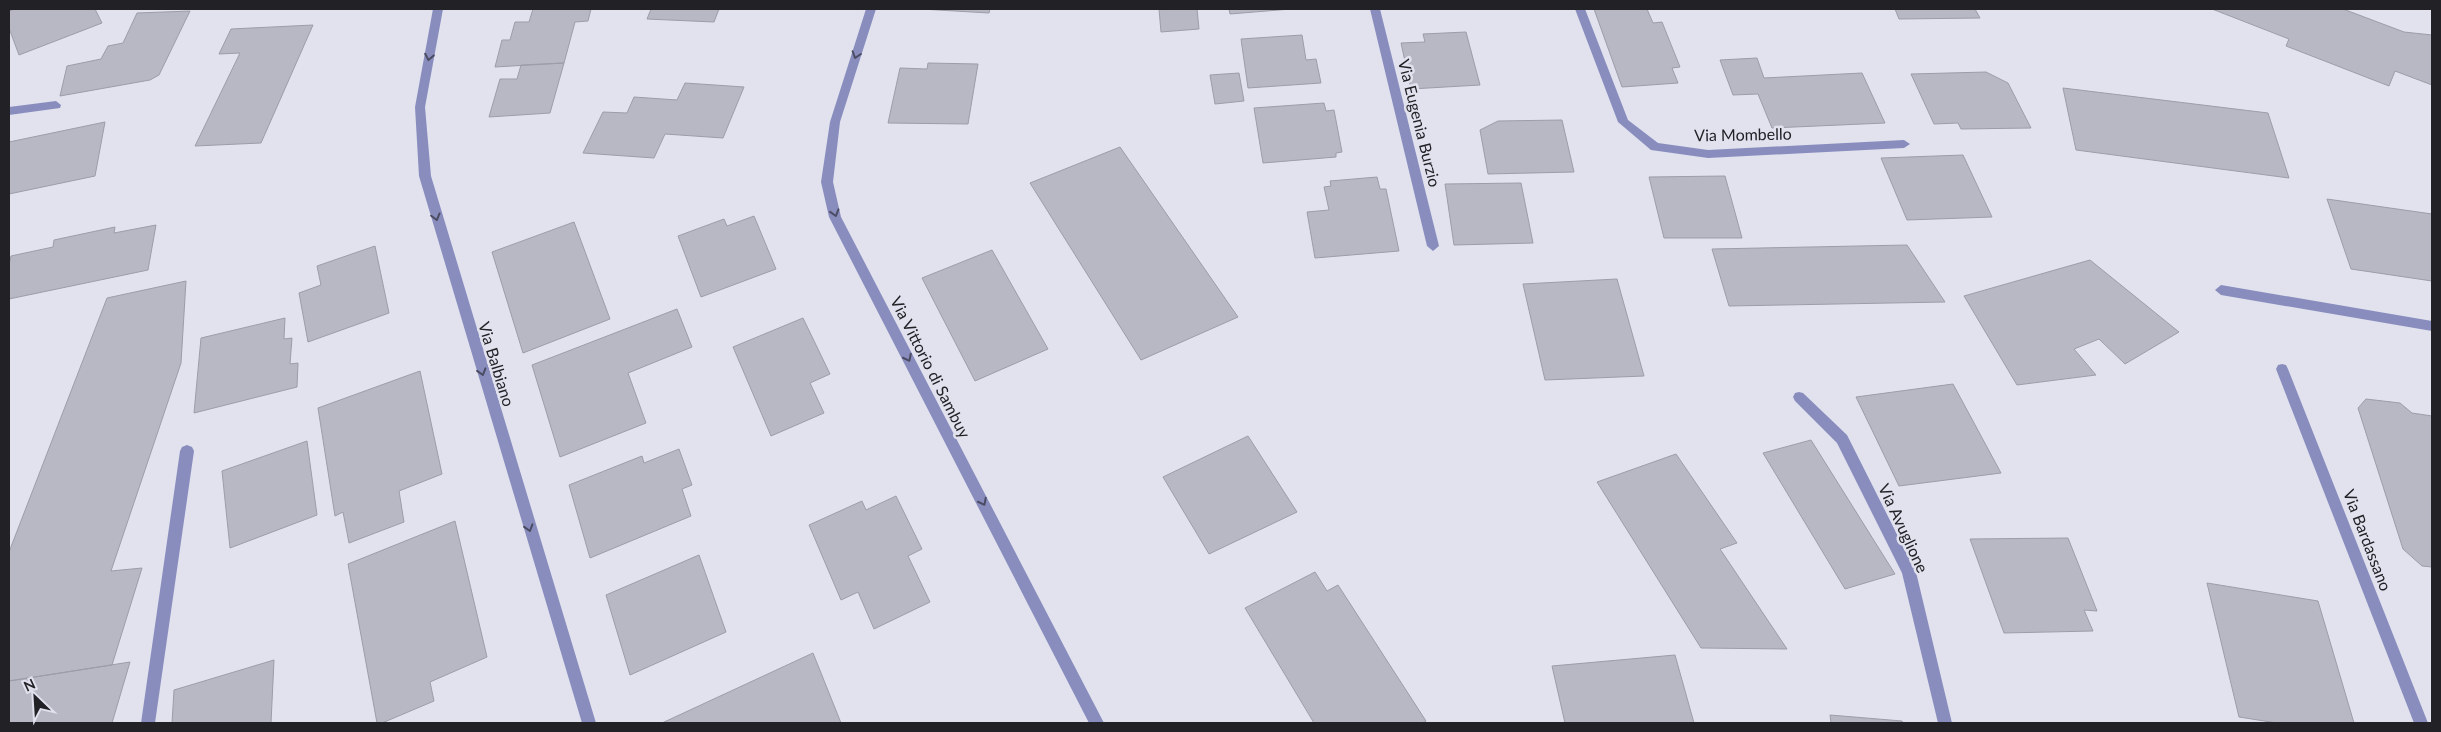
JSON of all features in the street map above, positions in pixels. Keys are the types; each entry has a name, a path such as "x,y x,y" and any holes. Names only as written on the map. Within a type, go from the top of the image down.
{"street":[{"name":"Via Balbiano","path":"438,9 420,107 425,176 589,723"},
{"name":"Via Vittorio di Sambuy","path":"871,9 835,122 827,182 835,217 1097,723"},
{"name":"Via Eugenia Burzio","path":"1375,9 1433,246"},
{"name":"Via Mombello","path":"1580,9 1623,122 1655,147 1708,154 1904,144"},
{"path":"9,111 56,105"},
{"path":"2220,290 2432,326"},
{"name":"Via Bardassano","path":"2282,369 2421,723"},
{"name":"Via Avuglione","path":"1799,397 1842,439 1909,572 1945,723"},
{"path":"148,723 187,451"}],"building":[{"path":"15,9 95,9 102,23 19,55 9,28 9,11"},
{"path":"533,9 591,9 588,21 575,22 564,63 495,67 502,40 510,40 515,22 529,22"},
{"path":"651,9 719,9 714,22 647,19"},
{"path":"921,9 990,9 989,13"},
{"path":"1159,9 1197,9 1199,29 1161,32"},
{"path":"1229,9 1291,9 1230,14"},
{"path":"1594,9 1647,9 1653,23 1662,22 1680,67 1672,68 1678,83 1622,87"},
{"path":"1895,9 1975,9 1980,18 1899,19"},
{"path":"2212,9 2343,9 2404,32 2432,35 2432,85 2395,71 2389,86 2286,46 2289,39"},
{"path":"190,11 159,75 150,80 60,96 67,66 101,59 108,46 123,43 137,13"},
{"path":"313,25 261,143 195,146 240,53 219,54 231,29"},
{"path":"1466,32 1480,85 1411,89 1401,43 1425,42 1423,34"},
{"path":"1302,35 1306,60 1316,59 1321,83 1248,88 1241,39"},
{"path":"1757,58 1764,78 1862,73 1885,123 1772,128 1758,94 1733,95 1720,60"},
{"path":"564,63 550,113 489,117 500,79 517,79 521,65"},
{"path":"928,63 978,64 968,124 888,123 900,68 927,69"},
{"path":"1986,72 2008,83 2031,128 1961,129 1958,123 1934,124 1911,74"},
{"path":"1239,73 1244,101 1215,104 1210,75"},
{"path":"685,83 744,87 723,138 665,134 654,158 583,153 603,112 627,113 634,97 677,100"},
{"path":"2063,88 2268,113 2289,178 2076,150"},
{"path":"1324,103 1326,111 1334,110 1342,152 1336,153 1336,157 1263,163 1254,108"},
{"path":"1562,120 1574,172 1488,174 1480,130 1498,121"},
{"path":"105,122 95,176 9,194 9,142"},
{"path":"1120,147 1238,317 1141,360 1030,183"},
{"path":"1963,155 1992,217 1907,220 1881,158"},
{"path":"1725,176 1742,238 1664,238 1649,177"},
{"path":"1377,177 1380,189 1386,189 1399,251 1315,258 1307,212 1329,210 1324,187 1331,186 1330,181"},
{"path":"1521,183 1533,243 1454,245 1445,184"},
{"path":"2327,199 2432,214 2432,281 2351,269"},
{"path":"754,216 776,269 701,297 678,236 724,219 727,226"},
{"path":"574,222 610,319 523,353 492,252"},
{"path":"156,225 148,270 9,299 9,265 11,256 53,247 54,240 115,227 114,233"},
{"path":"1907,245 1945,302 1729,306 1712,249"},
{"path":"375,246 389,313 308,342 299,293 321,285 317,266"},
{"path":"992,250 1048,349 975,381 922,278"},
{"path":"2090,260 2179,332 2125,364 2099,339 2074,349 2096,375 2017,385 1964,296"},
{"path":"1617,279 1644,376 1545,380 1523,284"},
{"path":"186,281 181,363 111,571 142,568 112,665 9,681 9,552 107,298"},
{"path":"677,309 692,347 628,373 646,423 560,457 532,365"},
{"path":"285,318 284,339 292,338 290,364 298,363 297,387 194,413 201,338"},
{"path":"803,318 830,374 810,383 824,413 771,436 733,347"},
{"path":"420,371 442,474 399,491 404,522 349,543 343,512 335,516 318,408"},
{"path":"1953,384 2001,473 1899,486 1856,397"},
{"path":"2366,399 2400,403 2412,413 2432,416 2432,567 2422,566 2403,549 2358,408"},
{"path":"1248,436 1297,512 1209,554 1163,477"},
{"path":"1811,440 1895,574 1845,589 1763,453"},
{"path":"307,441 317,515 230,548 222,471"},
{"path":"679,449 692,485 682,489 691,516 590,558 569,485 642,456 644,463"},
{"path":"1676,454 1737,543 1720,549 1787,649 1701,648 1597,482"},
{"path":"896,496 922,549 908,556 930,602 874,629 858,592 841,600 809,525 862,501 866,510"},
{"path":"455,521 487,657 430,682 434,701 382,723 377,723 348,564"},
{"path":"2068,538 2097,611 2084,610 2093,631 2004,633 1970,539"},
{"path":"699,555 726,632 630,675 606,595"},
{"path":"1315,572 1327,591 1338,585 1426,721 1422,723 1314,723 1245,608"},
{"path":"2207,583 2318,601 2354,723 2277,723 2239,717"},
{"path":"813,653 841,723 662,723"},
{"path":"1675,655 1694,723 1565,723 1552,666"},
{"path":"274,660 271,723 172,723 174,690"},
{"path":"130,662 112,723 9,723 9,681"},
{"path":"1830,715 1902,721 1903,723 1831,723"}]}
